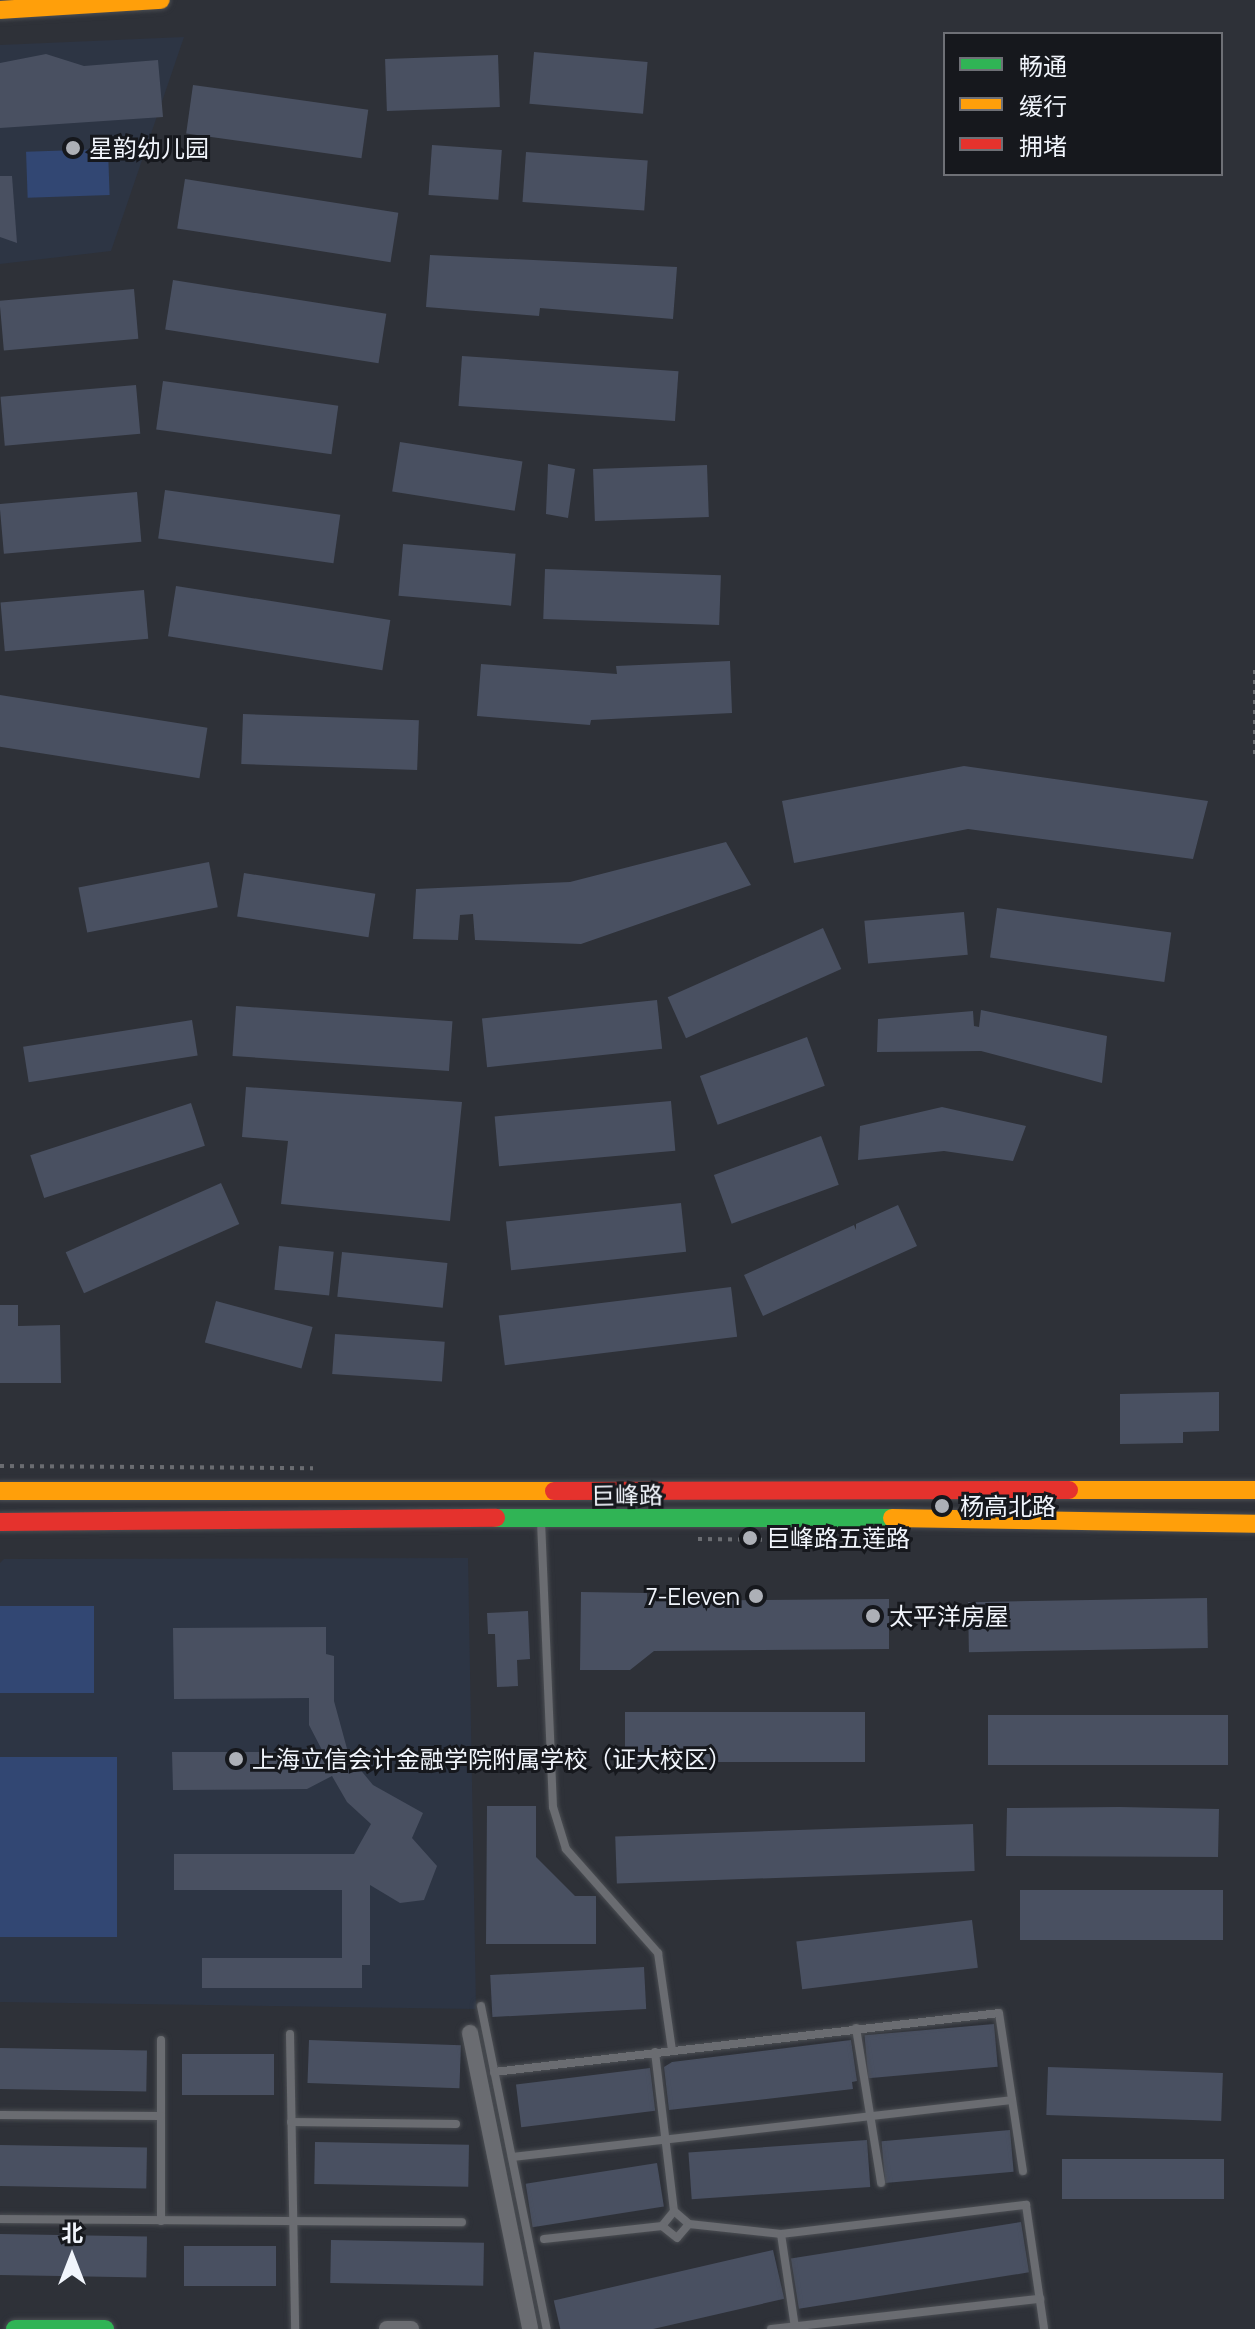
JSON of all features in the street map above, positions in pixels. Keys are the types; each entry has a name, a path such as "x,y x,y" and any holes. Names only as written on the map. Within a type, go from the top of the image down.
{"main road":[{"path":"0,10 161,0"},
{"name":"巨峰路","path":"0,1491 1255,1490"},
{"name":"巨峰路","path":"0,1522 541,1521 746,1516 1255,1524"},
{"path":"15,2329 105,2329"}],"street":[{"path":"470,2033 530,2329"},
{"path":"387,2329 411,2329"}],"lane":[{"path":"541,1521 553,1807 566,1849 658,1953 672,2050"},
{"path":"481,2006 547,2329"},
{"path":"494,2072 999,2013 1023,2171"},
{"path":"856,2028 881,2183"},
{"path":"290,2034 295,2329"},
{"path":"161,2040 161,2221"},
{"path":"655,2052 674,2211 689,2224 781,2234 1026,2205 1044,2329"},
{"path":"512,2157 1012,2100"},
{"path":"0,2115 161,2116"},
{"path":"291,2122 456,2124"},
{"path":"662,2226 674,2211"},
{"path":"0,2219 462,2222"},
{"path":"544,2239 662,2226 677,2238 689,2224"},
{"path":"781,2234 795,2328"},
{"path":"771,2329 1040,2299"}],"path":[{"path":"1255,670 1255,758"}],"shaded area":[{"name":"星韵幼儿园","path":"184,37 111,251 0,264 0,45"},
{"path":"108,149 110,195 28,198 26,152"},
{"name":"上海立信会计金融学院附属学校（证大校区）","path":"468,1558 476,2009 0,2002 0,1563 4,1559"},
{"path":"0,1606 94,1606 94,1693 0,1693"},
{"path":"0,1757 117,1757 117,1937 0,1937"}],"building":[{"path":"534,52 648,62 643,114 529,104"},
{"path":"46,54 84,66 158,60 163,117 0,128 0,63"},
{"path":"498,55 500,107 387,111 385,59"},
{"path":"193,85 368,110 361,158 186,134"},
{"path":"432,145 502,150 498,200 429,195"},
{"path":"526,152 648,161 644,210 523,202"},
{"path":"0,176 12,176 17,243 0,237"},
{"path":"185,179 398,213 391,262 177,228"},
{"path":"430,255 677,267 673,319 540,308 539,316 426,307"},
{"path":"173,280 386,314 379,363 165,329"},
{"path":"134,289 138,339 4,351 0,301"},
{"path":"462,356 678,371 675,421 459,406"},
{"path":"163,381 338,406 331,454 156,430"},
{"path":"136,385 140,434 5,446 1,397"},
{"path":"400,442 522,461 515,511 392,491"},
{"path":"548,464 575,469 568,518 546,514"},
{"path":"707,465 709,517 595,521 593,469"},
{"path":"165,490 340,515 333,563 158,539"},
{"path":"137,492 141,542 4,554 0,504"},
{"path":"403,544 516,554 511,606 398,596"},
{"path":"545,569 721,575 719,625 543,619"},
{"path":"176,586 390,620 382,670 168,636"},
{"path":"144,590 148,639 5,651 1,603"},
{"path":"730,661 732,713 591,720 590,725 477,716 481,664 617,674 616,666"},
{"path":"0,695 207,728 199,778 0,747"},
{"path":"243,714 419,720 417,770 241,764"},
{"path":"964,766 1208,801 1193,859 968,829 794,863 782,801"},
{"path":"726,842 751,885 581,944 475,940 473,914 460,915 458,940 413,939 416,889 570,882"},
{"path":"209,862 218,907 87,933 78,887"},
{"path":"244,873 375,894 368,937 237,916"},
{"path":"997,908 1171,932 1164,982 990,958"},
{"path":"964,912 968,955 868,964 864,921"},
{"path":"823,928 841,969 686,1038 668,997"},
{"path":"657,1000 662,1049 487,1067 482,1018"},
{"path":"236,1006 452,1021 449,1071 233,1056"},
{"path":"981,1010 1107,1036 1102,1083 981,1051 877,1052 878,1019 973,1011 974,1026 979,1027"},
{"path":"192,1020 198,1056 29,1082 23,1047"},
{"path":"807,1037 825,1086 718,1125 700,1076"},
{"path":"246,1087 462,1102 450,1221 281,1204 288,1141 242,1137"},
{"path":"671,1101 675,1151 499,1166 495,1116"},
{"path":"191,1103 205,1146 44,1198 30,1155"},
{"path":"942,1107 1026,1126 1013,1161 944,1151 858,1160 860,1126"},
{"path":"821,1136 839,1185 732,1224 714,1175"},
{"path":"221,1183 239,1224 84,1293 66,1252"},
{"path":"681,1203 686,1252 511,1270 506,1221"},
{"path":"898,1205 917,1246 763,1316 744,1275 854,1225 856,1230 856,1224"},
{"path":"279,1246 334,1252 329,1296 274,1290"},
{"path":"342,1252 447,1263 443,1308 337,1297"},
{"path":"731,1287 737,1337 505,1365 499,1316"},
{"path":"216,1301 313,1327 301,1368 205,1343"},
{"path":"0,1305 18,1305 18,1326 60,1325 61,1383 0,1383"},
{"path":"335,1334 445,1342 442,1382 332,1374"},
{"path":"1219,1392 1219,1431 1183,1432 1183,1443 1120,1444 1120,1394"},
{"path":"581,1592 647,1593 647,1601 889,1599 889,1649 654,1651 630,1670 580,1670"},
{"path":"1207,1598 1208,1648 969,1652 968,1602"},
{"path":"528,1611 530,1659 517,1660 518,1686 497,1687 495,1634 488,1634 487,1613"},
{"path":"326,1627 326,1654 334,1656 334,1701 349,1756 373,1785 423,1813 412,1838 437,1866 424,1900 400,1903 370,1885 370,1965 362,1965 362,1988 202,1988 202,1958 342,1958 342,1890 174,1890 174,1854 354,1854 371,1824 347,1802 332,1776 307,1789 173,1790 172,1752 323,1752 309,1725 309,1698 174,1699 173,1628"},
{"path":"625,1712 865,1712 865,1762 625,1762"},
{"path":"988,1715 1228,1715 1228,1765 988,1765"},
{"path":"487,1806 536,1806 536,1857 575,1896 596,1896 596,1944 486,1944"},
{"path":"1007,1808 1219,1809 1218,1857 1006,1856"},
{"path":"973,1824 975,1871 617,1883 615,1836"},
{"path":"1020,1890 1223,1890 1223,1940 1020,1940"},
{"path":"972,1920 978,1968 802,1989 796,1942"},
{"path":"644,1967 646,2009 492,2017 490,1975"},
{"path":"994,2024 998,2067 868,2078 864,2035"},
{"path":"309,2040 461,2045 459,2088 307,2083"},
{"path":"851,2040 857,2081 852,2082 853,2089 669,2110 664,2067 672,2062"},
{"path":"0,2048 147,2051 146,2092 0,2089"},
{"path":"182,2054 274,2054 274,2095 182,2095"},
{"path":"1048,2067 1223,2073 1221,2121 1046,2115"},
{"path":"650,2068 655,2111 521,2127 516,2084"},
{"path":"1010,2130 1014,2172 885,2183 881,2141"},
{"path":"867,2140 870,2187 692,2199 688,2152"},
{"path":"315,2142 469,2145 468,2187 314,2184"},
{"path":"0,2145 147,2148 146,2189 0,2186"},
{"path":"1062,2159 1224,2159 1224,2199 1062,2199"},
{"path":"657,2163 664,2206 533,2227 526,2184"},
{"path":"1021,2222 1029,2272 799,2309 791,2258"},
{"path":"0,2234 147,2237 146,2278 0,2275"},
{"path":"331,2240 484,2243 483,2286 330,2283"},
{"path":"184,2246 276,2246 276,2286 184,2286"},
{"path":"773,2250 784,2299 653,2329 560,2329 554,2301"}],"traffic: fast":[{"path":"496,1518 892,1518"},
{"path":"15,2329 105,2329"}],"traffic: slow":[{"path":"0,10 161,0"},
{"path":"1069,1490 1255,1490"},
{"path":"0,1491 554,1491"},
{"path":"892,1518 1255,1524"}],"traffic: jam":[{"path":"554,1491 1069,1490"},
{"path":"0,1522 496,1518"}],"place":[{"name":"星韵幼儿园","path":"73,148"},
{"name":"杨高北路","path":"942,1506"},
{"name":"巨峰路五莲路","path":"750,1538"},
{"name":"7-Eleven","path":"756,1596"},
{"name":"太平洋房屋","path":"873,1616"},
{"name":"上海立信会计金融学院附属学校（证大校区）","path":"236,1759"}]}
